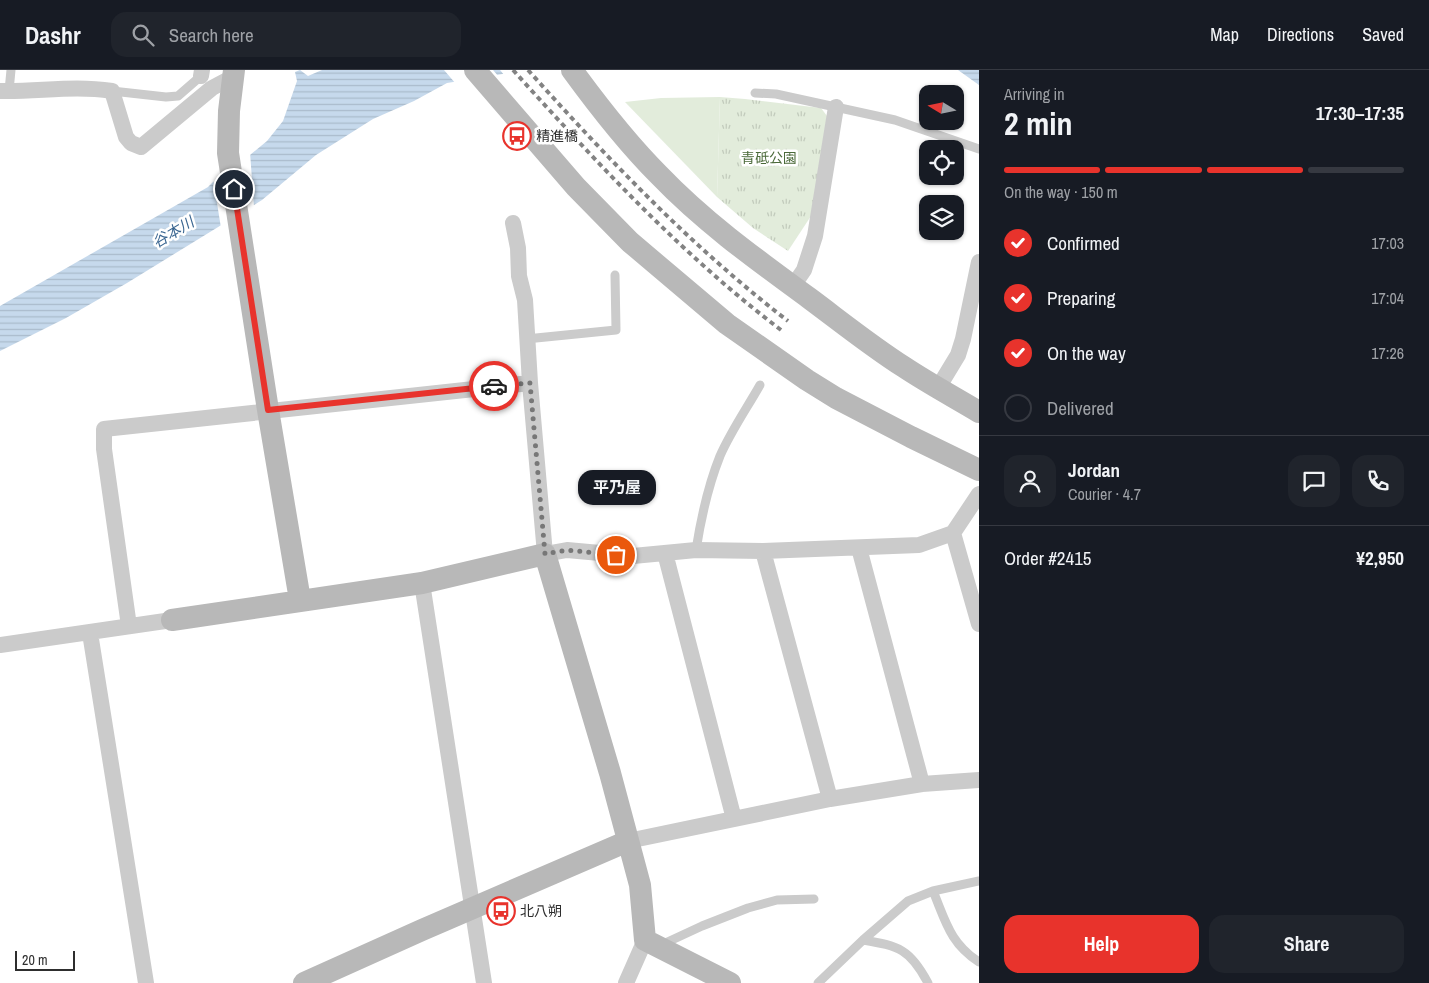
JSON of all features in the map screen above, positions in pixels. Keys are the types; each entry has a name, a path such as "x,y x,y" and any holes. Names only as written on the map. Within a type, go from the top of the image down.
{"street":[{"path":"475,70 576,187 630,242 727,324 836,398 979,470"},
{"path":"572,70 625,139 660,177 740,247 889,357 979,412"},
{"path":"4,91 62,88 94,88 112,91 126,136 131,144 140,147 212,88 233,77"},
{"path":"233,77 228,153 300,600"},
{"path":"793,286 804,270 815,236 836,107"},
{"path":"512,223 518,248 519,276 525,300 526,338 545,554 610,773 640,885 652,943 626,983"},
{"path":"938,388 961,347 979,262"},
{"path":"129,626 104,449 104,429 530,383"},
{"path":"0,645 422,583 567,550 633,556 696,550 859,548 919,545 953,533 979,494"},
{"path":"953,533 979,624"},
{"path":"859,548 922,784"},
{"path":"763,550 830,799"},
{"path":"665,553 734,820"},
{"path":"422,583 484,983"},
{"path":"90,633 146,983"},
{"path":"304,983 628,841 830,799 922,784 979,780"},
{"path":"652,943 730,983"}],"lane":[{"path":"4,91 12,70"},
{"path":"112,91 166,98 178,96 202,73"},
{"path":"755,93 776,94 894,120 979,149"},
{"path":"526,338 616,330 616,275"},
{"path":"696,550 710,484 720,455 760,384"},
{"path":"818,983 908,901 933,891 979,881"},
{"path":"933,891 954,940 968,955 979,962"},
{"path":"652,943 748,908 777,900 814,900"},
{"path":"863,940 887,944 901,949 910,956 928,983"}],"green space":[{"path":"720,97 717,197 625,102 661,98"},
{"name":"青砥公園","path":"720,97 821,108 827,116 811,216 788,251 753,228 717,197"}],"water":[{"name":"谷本川","path":"300,70 308,76 322,70 527,70 447,83 414,101 373,119 316,155 262,200 127,283 66,318 0,351 0,306 208,187 224,171 239,164 267,141 283,121 297,81 295,72"},
{"path":"958,70 979,70 979,85"}],"pier":[{"path":"444,70 493,70 499,77 456,84"},
{"path":"500,70 529,70 505,76"},
{"path":"250,152 254,207 221,228 213,178 223,169"}],"railway":[{"path":"513,70 608,173 674,239 744,301 781,330"},
{"path":"528,70 652,202 718,263 788,321"}],"way so far":[{"path":"494,386 530,383 545,554 567,550 616,555"}],"place":[{"name":"精進橋","path":"517,136"},
{"name":"平乃屋","path":"616,555"},
{"name":"北八朔","path":"501,911"}],"route":[{"path":"234,189 268,410 494,386"}]}
